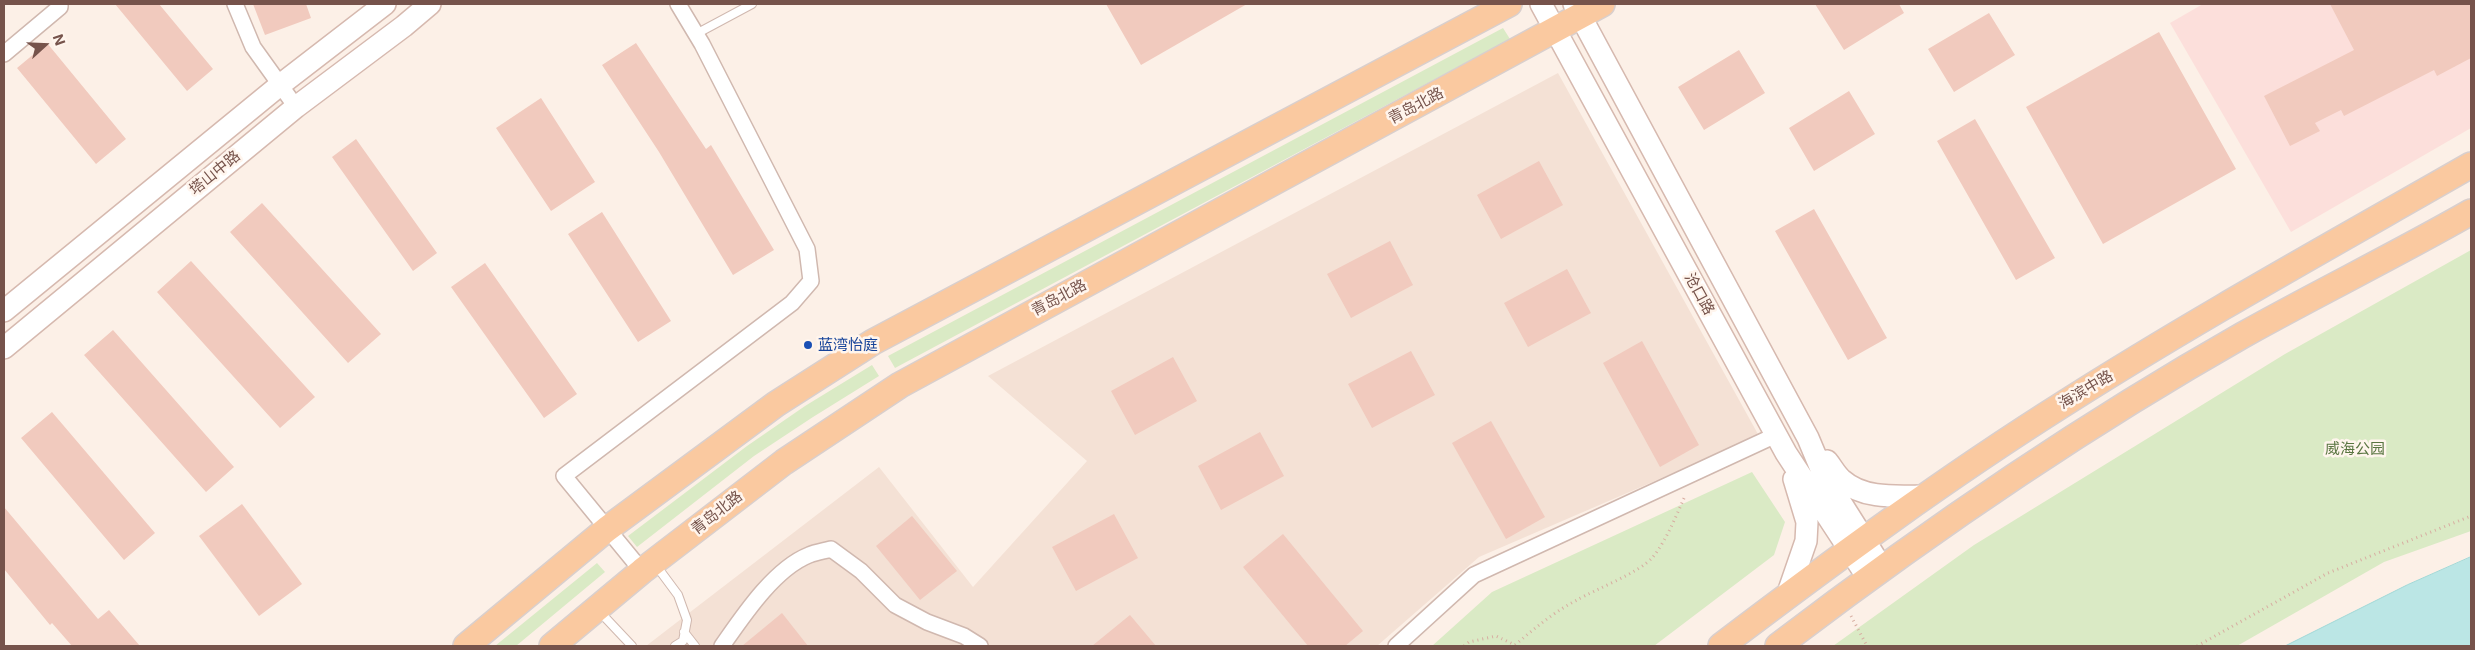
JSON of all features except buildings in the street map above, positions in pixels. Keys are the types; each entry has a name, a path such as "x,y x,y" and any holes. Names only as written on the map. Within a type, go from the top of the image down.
{"main road":[{"name":"塔山中路","path":"4,311 280,85 385,4"},
{"name":"塔山中路","path":"4,348 296,107 404,26 430,4"},
{"path":"466,646 607,529 776,404 873,342 1509,4"},
{"name":"沧口路","path":"1541,4 1781,444 1856,544 1875,573"},
{"name":"青岛北路","path":"552,646 648,567 784,462 900,386 1556,30 1577,10 1602,4"},
{"name":"沧口路","path":"1577,10 1808,438 1856,544"},
{"name":"海滨中路","path":"1721,646 1856,544 2064,403 2227,305 2471,165"},
{"path":"1778,646 1875,573 2068,441 2242,335 2471,212"},
{"path":"1808,438 1842,480 1861,491 1885,496 1926,496"},
{"path":"1781,444 1807,522 1806,540 1802,556 1787,596"}],"street":[{"path":"4,54 60,7 60,4"},
{"path":"235,4 252,46 296,107"},
{"path":"648,567 607,529 564,476 792,303 811,281 807,249 696,34 678,4"},
{"path":"1396,646 1474,575 1695,472 1781,444"},
{"path":"722,646 744,615 783,571 808,555 831,549 861,570 895,605 927,622 964,636 980,646"}],"lane":[{"path":"696,34 752,4"},
{"path":"648,567 678,595 687,620 683,641 675,646"},
{"path":"597,609 632,646"},
{"path":"684,632 695,646"}],"path":[{"path":"1464,646 1470,642 1496,636 1515,646 1546,618 1577,599 1617,581 1652,558 1668,532 1695,472"},
{"path":"2197,646 2328,573 2471,516"},
{"path":"1842,598 1867,646"}],"shaded area":[{"path":"2203,4 2471,4 2471,128 2291,232 2170,23"},
{"path":"1558,73 1759,436 1479,557 1377,646 646,646 879,467 973,587 1087,461 988,376"}],"green space":[{"path":"1503,28 1510,39 895,368 888,356"},
{"name":"威海公园","path":"2471,250 2471,531 2384,562 2237,646 1833,646 1974,545 2285,354"},
{"path":"872,365 879,376 754,456 637,547 628,536 747,446 805,406"},
{"path":"1752,472 1785,522 1774,555 1654,646 1432,646 1492,592"},
{"path":"597,563 605,572 516,646 495,646"}],"water":[{"path":"2471,557 2471,646 2285,646 2407,585"}],"place":[{"name":"蓝湾怡庭","path":"808,345"}]}
